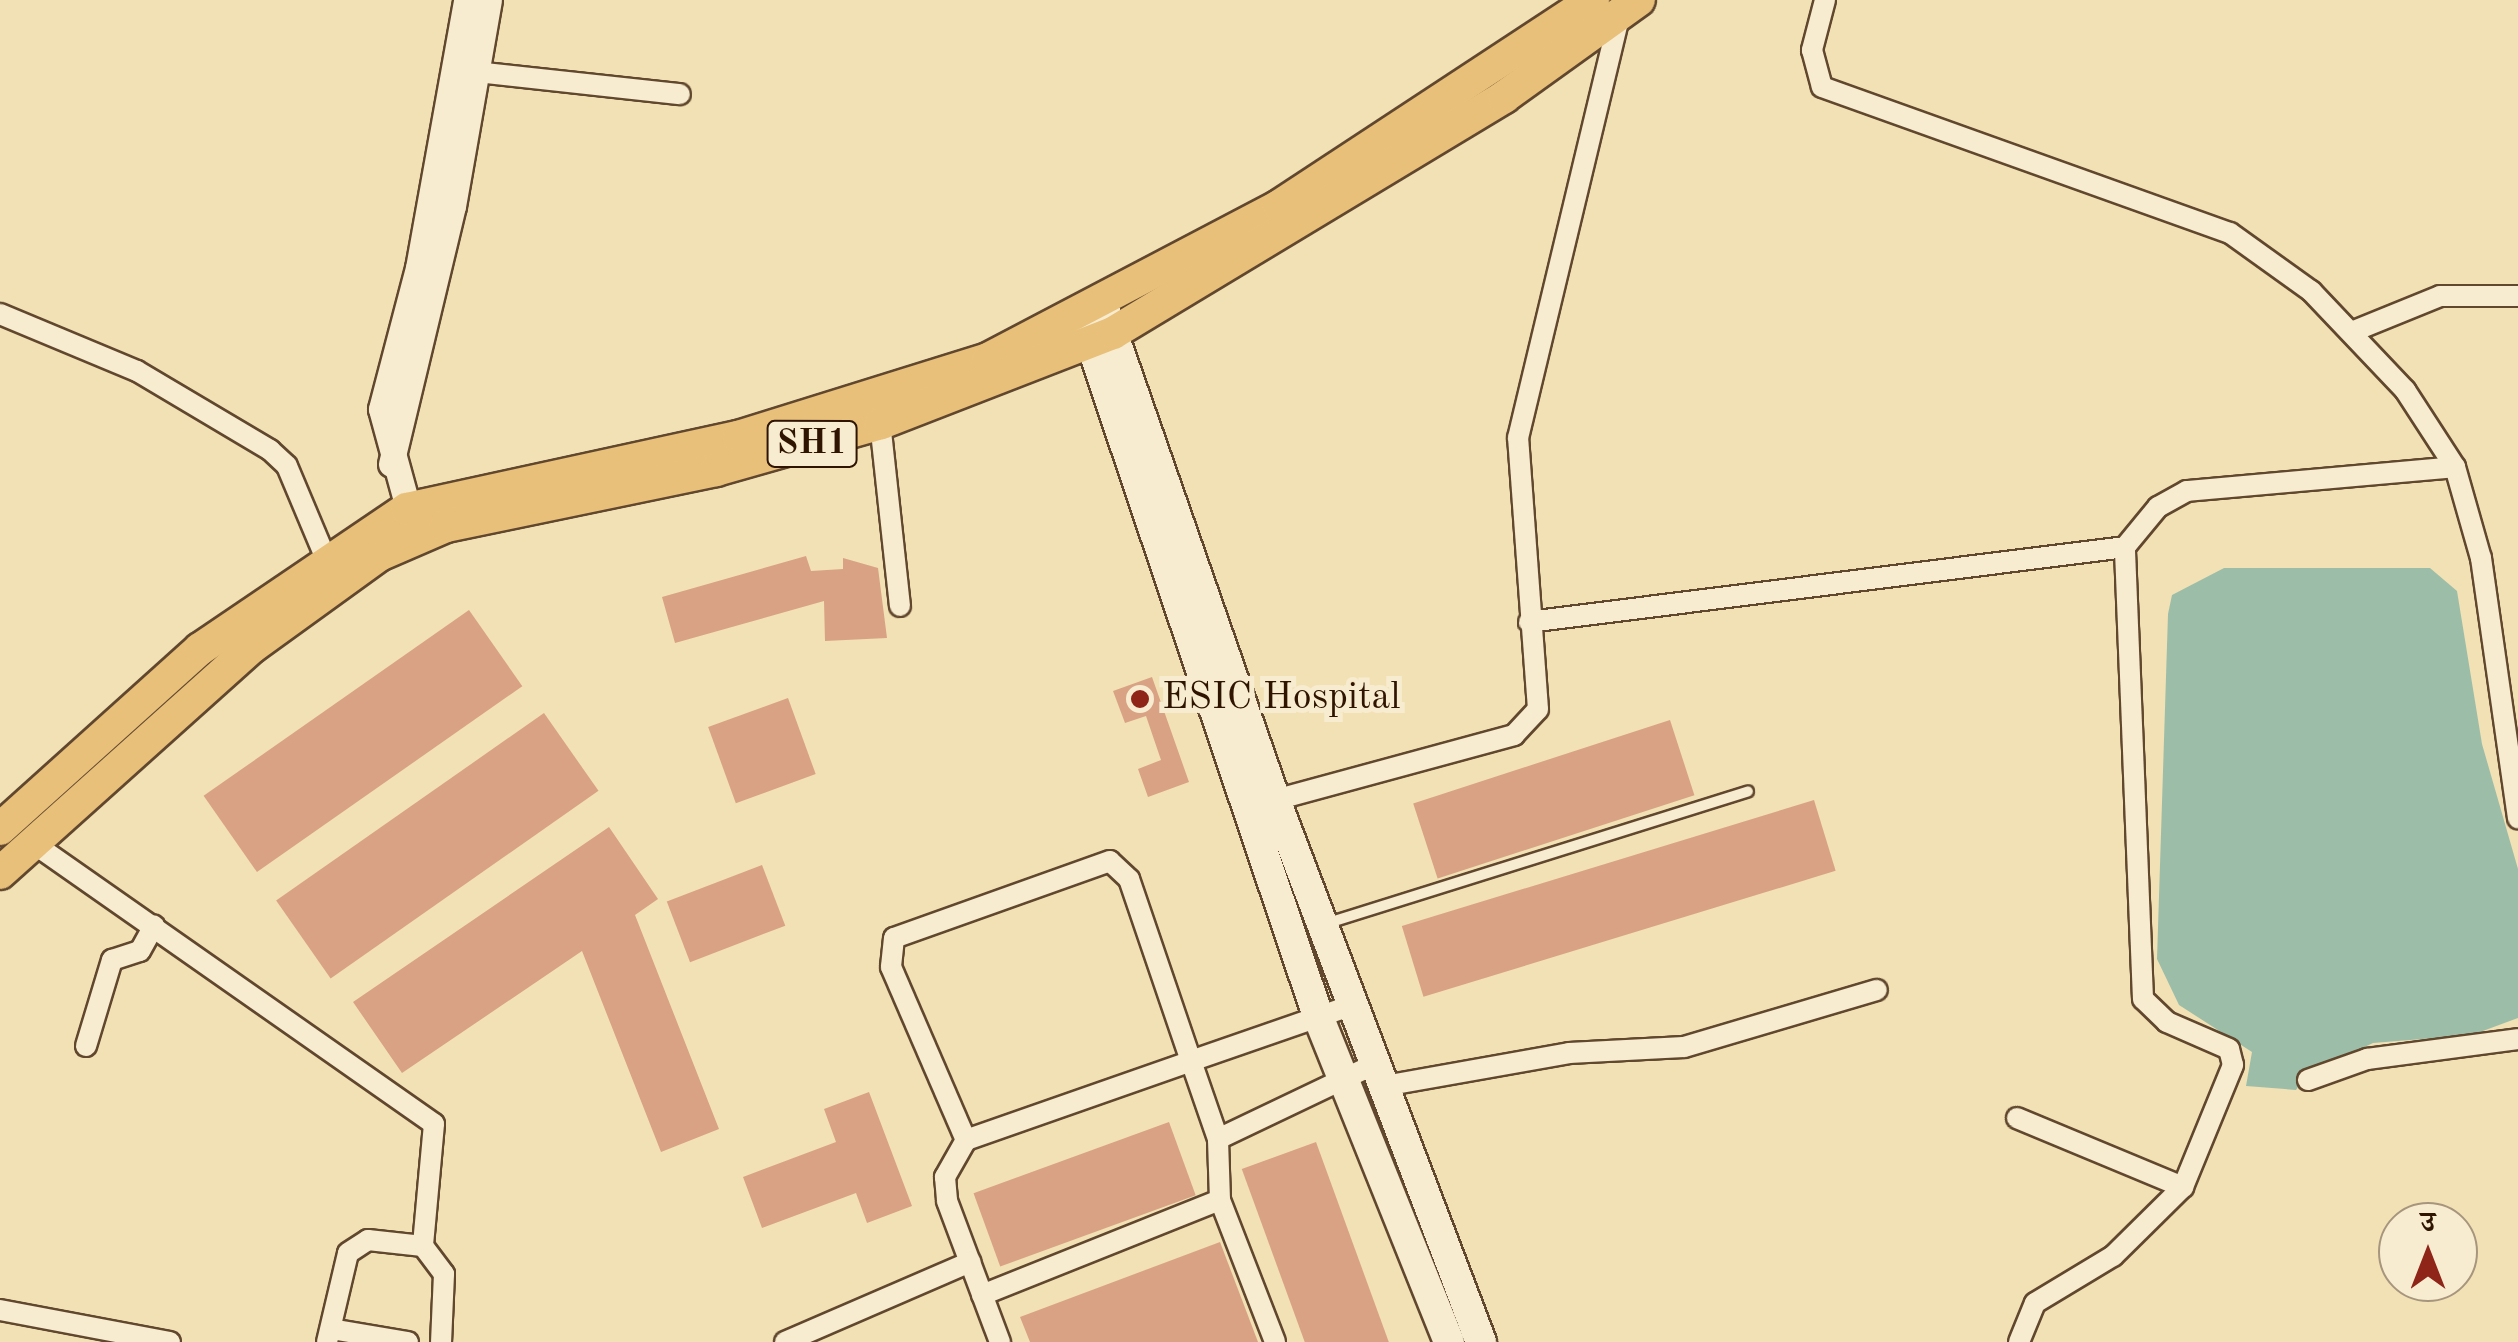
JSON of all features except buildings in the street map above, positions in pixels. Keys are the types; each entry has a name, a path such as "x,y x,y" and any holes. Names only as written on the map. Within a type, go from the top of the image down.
{"main road":[{"name":"SH1","path":"15,835 412,522 464,490 878,410 988,360 1097,323 1446,104 1617,5"},
{"path":"1097,323 1353,1004 1369,1076 1449,1342"},
{"path":"1097,323 1318,1016 1369,1076 1481,1342"},
{"name":"SH1","path":"0,873 15,835 200,649 326,559 412,522"}],"street":[{"path":"412,522 391,464 381,409 418,268 466,0"},
{"path":"391,464 488,0"},
{"path":"1826,0 1812,50 1822,88 2230,233 2354,331 2455,468 2481,558 2518,818"},
{"path":"1275,800 1514,736 1538,708 1518,438 1617,5"},
{"path":"476,72 680,94"},
{"path":"2354,331 2440,296 2518,296"},
{"path":"0,314 137,372 270,450 287,466 326,559"},
{"path":"878,410 900,606"},
{"path":"2019,1342 2035,1303 2112,1256 2183,1187 2233,1065 2229,1049 2167,1022 2143,999 2125,547 2158,507 2187,491 2455,468"},
{"path":"1529,622 2125,547"},
{"path":"15,835 418,1105 436,1144 423,1246 444,1274 441,1342"},
{"path":"966,1140 890,946 906,931 1092,863 1110,860 1129,879 1218,1140 1220,1200 1275,1342"},
{"path":"86,1046 112,960 140,951 154,926"},
{"path":"1218,1140 1369,1076 1569,1053 1684,1047 1877,990"},
{"path":"1000,1342 970,1262 945,1177 966,1140 1353,1004"},
{"path":"2308,1080 2367,1058 2518,1039"},
{"path":"2017,1118 2183,1187"},
{"path":"982,1295 1220,1200"},
{"path":"408,1342 329,1335 358,1243 423,1246"},
{"path":"785,1342 970,1262"},
{"path":"0,1310 170,1342"}],"lane":[{"path":"1322,924 1748,791"}],"shaded area":[{"path":"2224,568 2430,568 2457,591 2482,744 2518,869 2518,1018 2472,1035 2373,1043 2307,1074 2296,1090 2246,1086 2252,1052 2179,1005 2157,959 2168,614 2172,595"}],"place":[{"name":"ESIC Hospital","path":"1140,699"}]}
